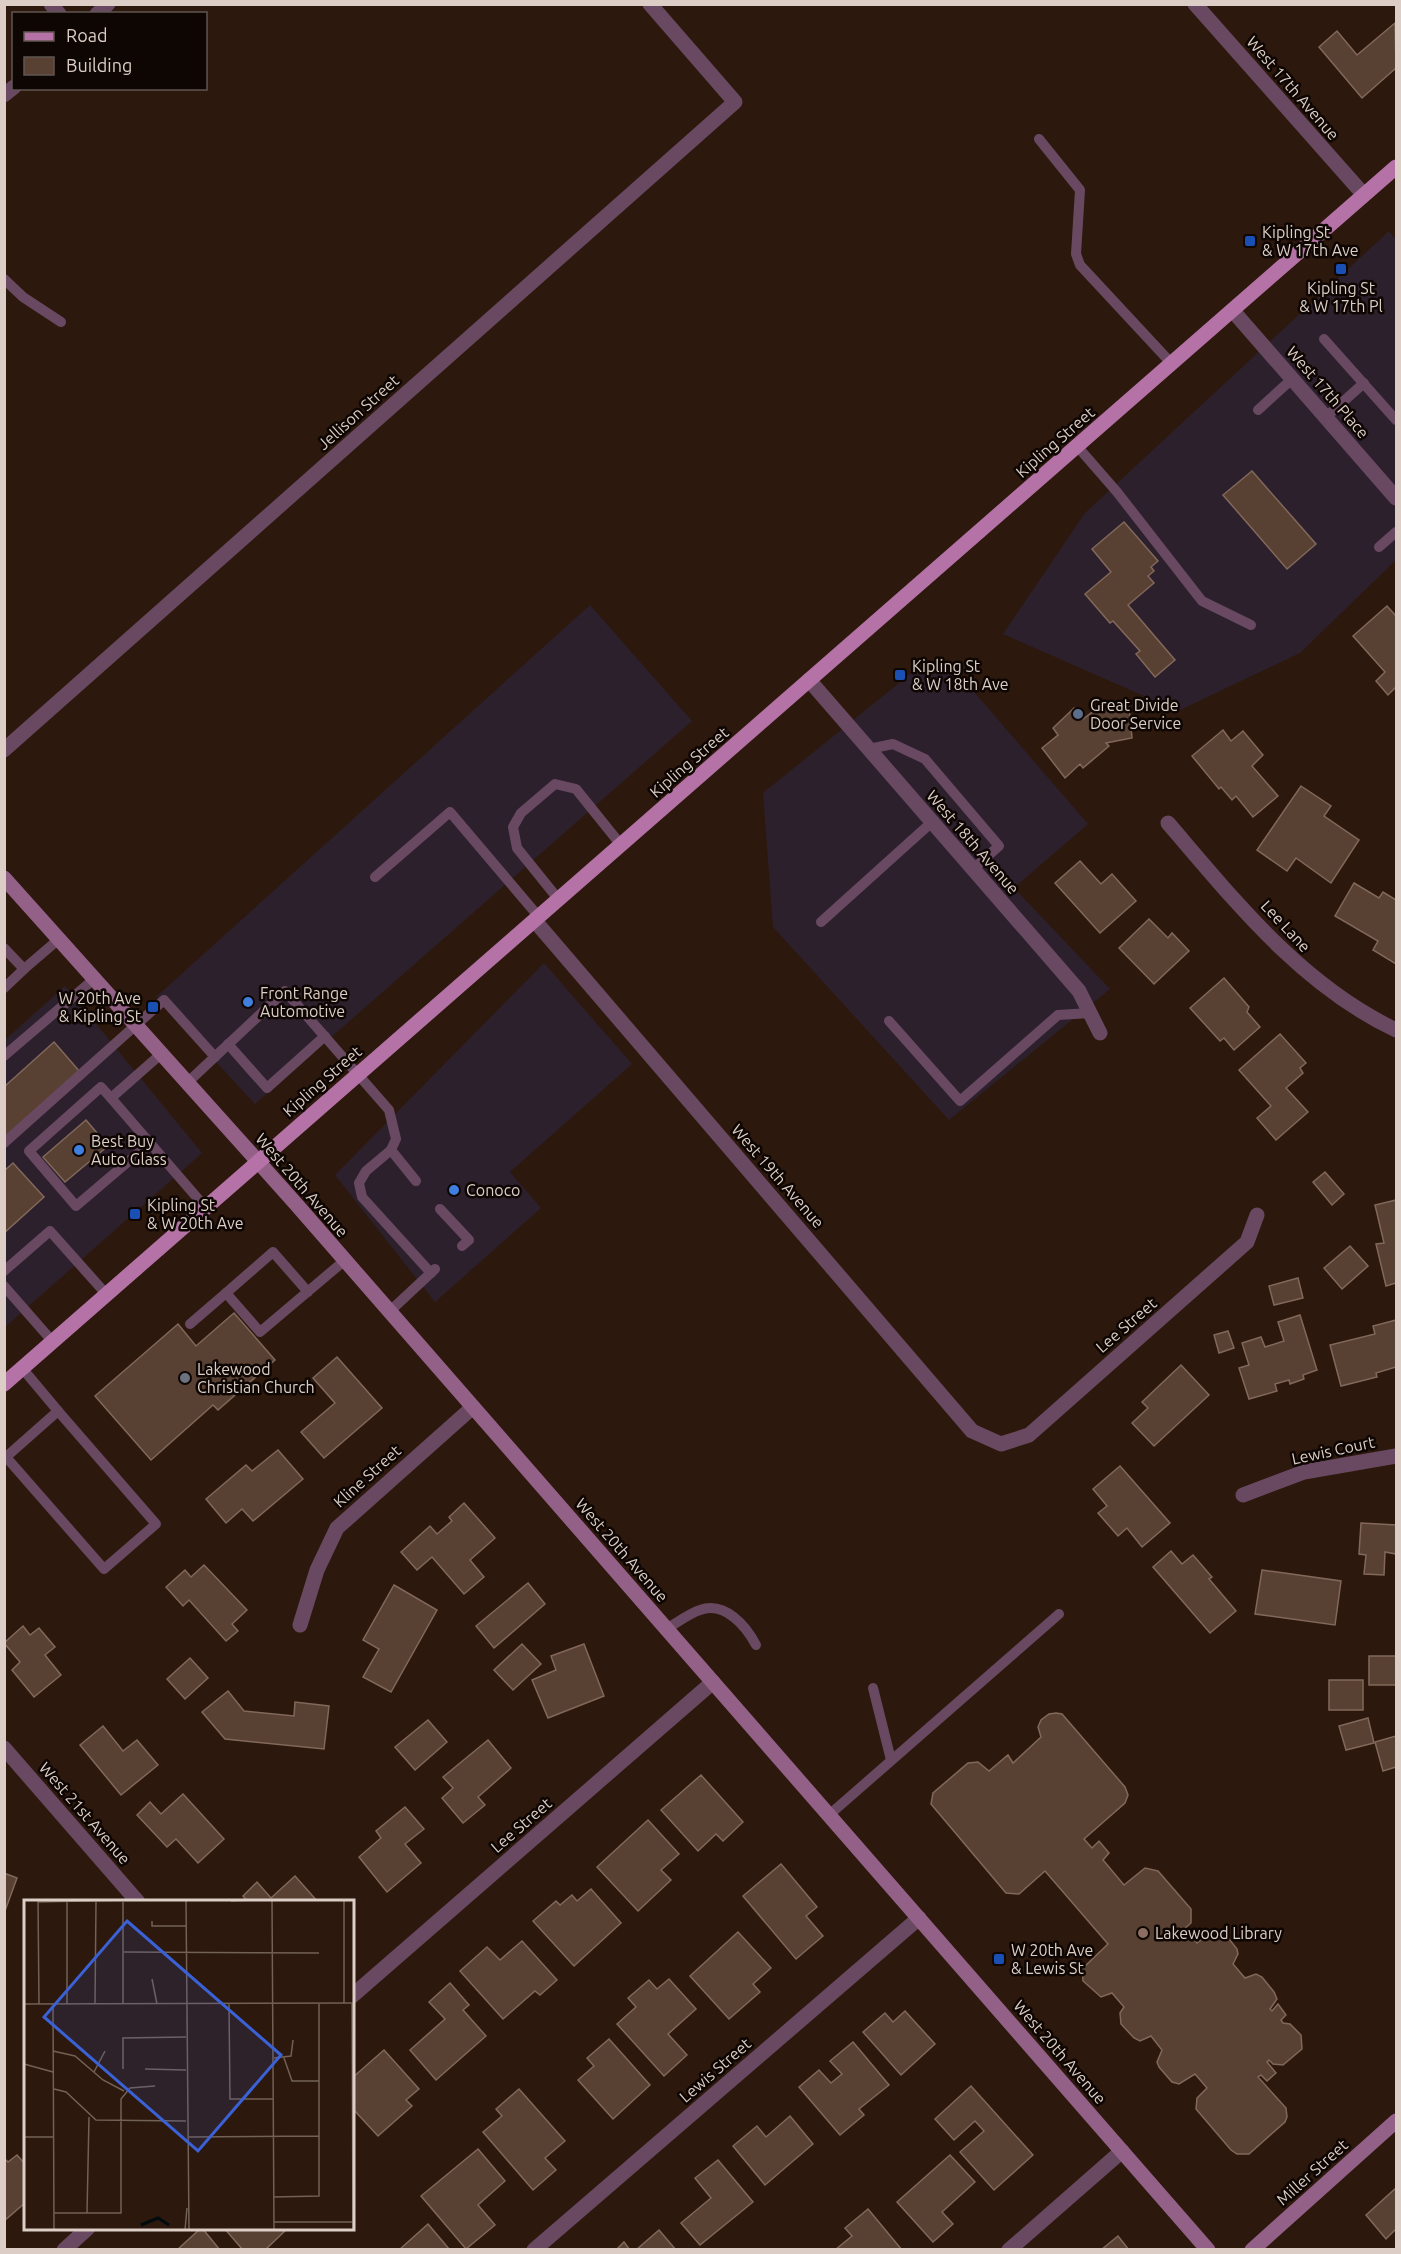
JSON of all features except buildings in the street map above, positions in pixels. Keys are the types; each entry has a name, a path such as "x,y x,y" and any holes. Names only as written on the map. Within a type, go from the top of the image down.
{"main road":[{"name":"Kipling Street","path":"4,1384 1396,167"}],"street":[{"name":"Jellison Street","path":"4,750 735,102 650,4"},
{"name":"West 17th Avenue","path":"1195,4 1364,195"},
{"name":"West 17th Place","path":"1233,311 1396,498"},
{"name":"West 18th Avenue","path":"809,680 1078,991 1100,1033"},
{"name":"Lee Lane","path":"1168,823 1301,969 1367,1016 1396,1030"},
{"name":"West 20th Avenue","path":"4,878 345,1261 1208,2250"},
{"name":"West 19th Avenue","path":"537,919 972,1431 1001,1444"},
{"name":"Lee Street","path":"1001,1444 1029,1435 1247,1242 1257,1215"},
{"name":"Kline Street","path":"300,1625 317,1570 338,1528 473,1407"},
{"name":"Lewis Court","path":"1243,1495 1304,1472 1396,1456"},
{"name":"Lee Street","path":"354,1994 713,1683"},
{"name":"West 21st Avenue","path":"4,1748 136,1900"},
{"name":"Lewis Street","path":"534,2250 919,1918"},
{"name":"Miller Street","path":"1252,2250 1396,2121"},
{"path":"1009,2250 1122,2151"},
{"path":"64,2250 87,2230"}],"lane":[{"path":"1039,139 1080,190 1076,254 1080,265 1172,364"},
{"path":"4,279 23,297 61,322"},
{"path":"1324,339 1396,420"},
{"path":"1258,410 1292,379"},
{"path":"1326,417 1364,383"},
{"path":"1077,446 1117,492 1202,602 1251,625"},
{"path":"1379,547 1396,532"},
{"path":"869,749 893,744 925,759 932,767 999,846 973,869"},
{"path":"559,900 517,848 513,827 521,813 555,784 576,789 621,845"},
{"path":"375,877 450,812 537,919"},
{"path":"821,922 932,822"},
{"path":"4,988 59,939"},
{"path":"4,948 24,969"},
{"path":"4,1056 94,979"},
{"path":"187,1083 285,991 359,1073 389,1110 396,1139 391,1150 366,1171 359,1183 369,1199 433,1271 389,1312"},
{"path":"4,1143 164,1000 215,1057"},
{"path":"889,1021 960,1101 1058,1015 1090,1013"},
{"path":"228,1044 267,1088 326,1036"},
{"path":"111,1098 161,1054"},
{"path":"150,1143 76,1206 29,1151 101,1087 111,1098 150,1143 206,1208"},
{"path":"391,1150 400,1170 416,1181"},
{"path":"440,1209 448,1223 469,1240 462,1246"},
{"path":"4,1271 50,1231 107,1295"},
{"path":"190,1324 273,1252 308,1292"},
{"path":"226,1293 260,1332 345,1261"},
{"path":"4,1286 53,1342"},
{"path":"22,1368 156,1524 104,1569 5,1457 58,1411"},
{"path":"666,1629 701,1609 725,1611 745,1625 756,1645"},
{"path":"829,1815 1059,1614"},
{"path":"873,1688 891,1760"}],"shaded area":[{"path":"1389,231 1396,240 1396,560 1300,653 1178,711 1003,634 1085,513"},
{"path":"590,605 692,721 255,1104 156,997"},
{"path":"950,664 1088,824 1014,888 1110,989 949,1120 773,927 763,793 920,666"},
{"path":"544,963 632,1064 510,1172 541,1208 435,1302 335,1175"},
{"path":"65,986 202,1153 5,1327 4,1041"}],"place":[{"name":"Kipling St & W 17th Ave","path":"1250,241"},
{"name":"Kipling St & W 17th Pl","path":"1341,269"},
{"name":"Kipling St & W 18th Ave","path":"900,675"},
{"name":"Great Divide Door Service","path":"1078,714"},
{"name":"Front Range Automotive","path":"248,1002"},
{"name":"W 20th Ave & Kipling St","path":"153,1007"},
{"name":"Best Buy Auto Glass","path":"79,1150"},
{"name":"Conoco","path":"454,1190"},
{"name":"Kipling St & W 20th Ave","path":"135,1214"},
{"name":"Lakewood Christian Church","path":"185,1378"},
{"name":"Lakewood Library","path":"1143,1933"},
{"name":"W 20th Ave & Lewis St","path":"999,1959"}]}
